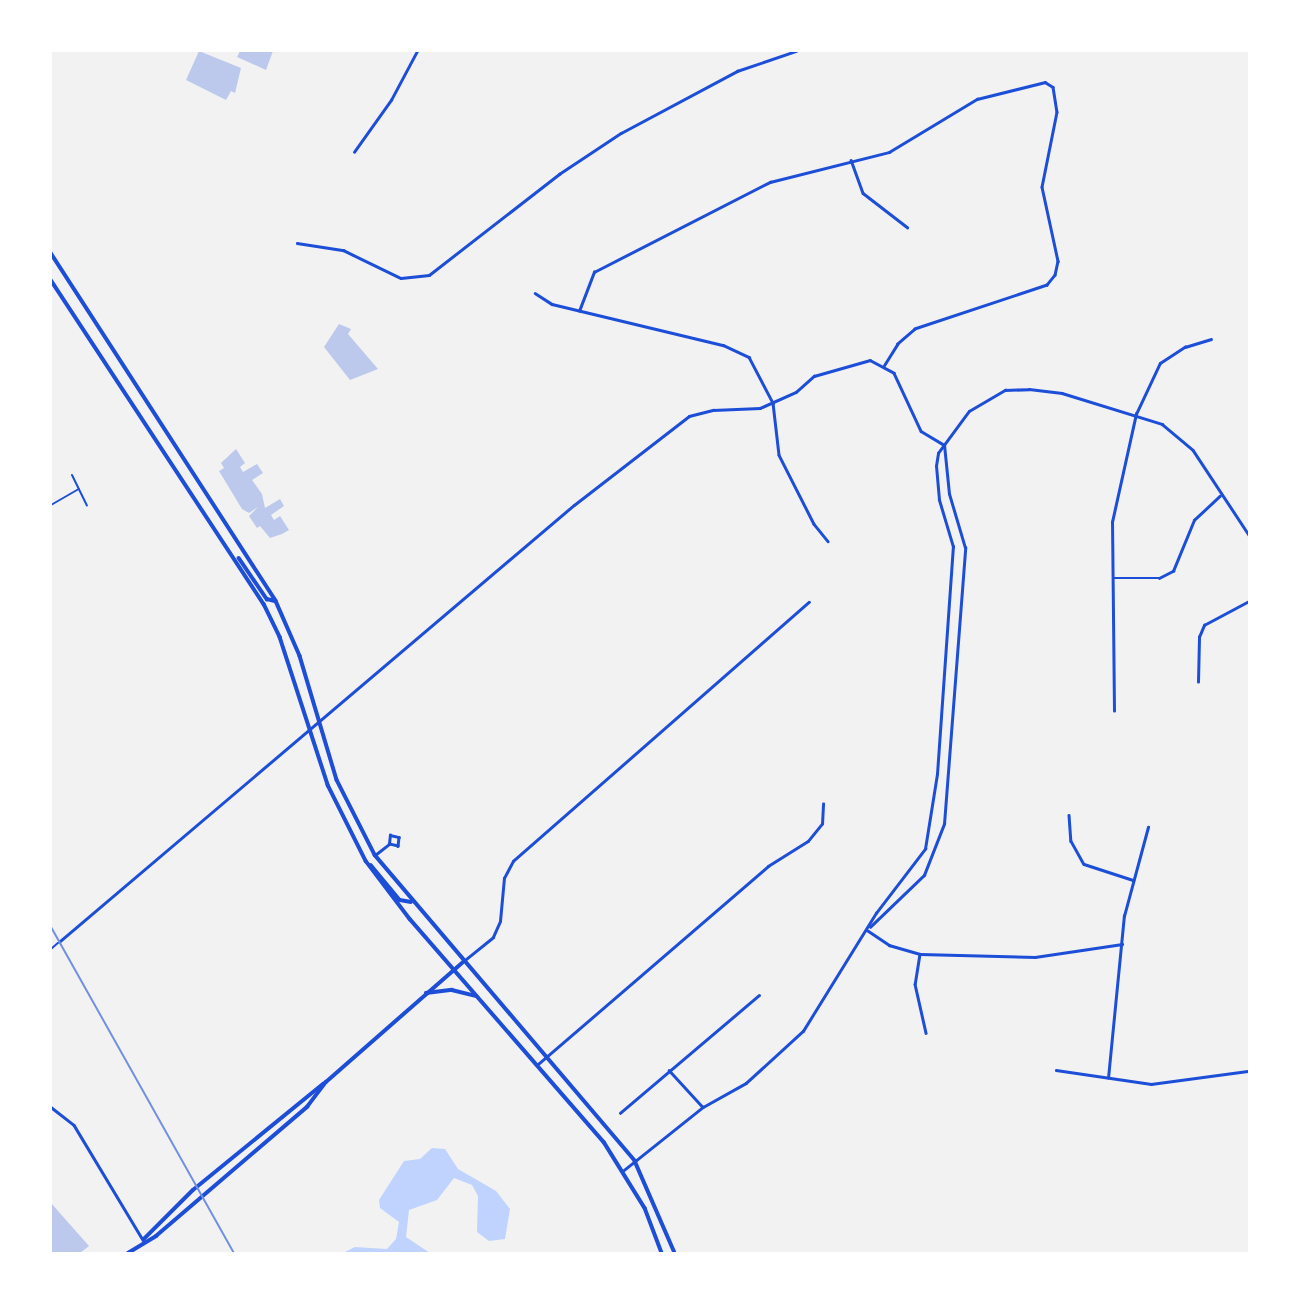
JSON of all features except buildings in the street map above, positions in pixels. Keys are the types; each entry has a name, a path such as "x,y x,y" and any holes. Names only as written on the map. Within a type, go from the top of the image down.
{"main road":[{"path":"51,253 276,601 300,656 337,780 375,855 411,902 549,1056 635,1161 675,1253"},
{"path":"51,280 237,557 267,599 276,601"},
{"path":"237,557 279,637 328,785 366,861 624,1170 662,1253"},
{"path":"366,861 400,900 411,902"},
{"path":"143,1241 193,1190 326,1082 462,962"},
{"path":"424,993 452,990 478,997"},
{"path":"128,1253 173,1221 307,1107 326,1082"}],"street":[{"path":"354,152 391,100 417,51"},
{"path":"297,243 343,250 394,276 429,275 559,174 621,133 737,71 796,51"},
{"path":"579,312 594,272 620,256 770,182 889,152 977,99 1045,82 1053,86 1057,109 1042,187 1058,261 1055,275 1047,285 915,329 898,344 885,365"},
{"path":"851,160 863,192 906,227"},
{"path":"535,293 552,304 579,312 741,351 759,370 774,403 779,455 814,524 828,541"},
{"path":"1114,711 1115,497 1136,414 1160,363 1185,347 1211,339"},
{"path":"59,942 319,719 351,699 651,443 689,416 774,403 814,376 854,362 885,365 902,384 921,430 944,445"},
{"path":"624,1170 703,1107 746,1083 803,1031 866,930 918,862 931,829 953,547 936,484 938,453 969,411 1005,390 1062,393 1136,414 1179,436 1193,450 1220,496 1249,535"},
{"path":"866,930 924,875 944,824 965,548 949,494 944,445"},
{"path":"1114,578 1159,579 1173,572 1194,520 1220,496"},
{"path":"1198,682 1199,637 1205,625 1249,601"},
{"path":"462,962 493,937 500,921 504,878 513,861 809,602"},
{"path":"537,1065 768,866 808,841 822,824 823,804"},
{"path":"1069,814 1071,841 1084,864 1133,880"},
{"path":"1108,1078 1122,944 1133,880 1148,828"},
{"path":"375,855 389,845"},
{"path":"866,930 889,945 920,954 1035,957 1122,944"},
{"path":"920,954 915,984 926,1033"},
{"path":"620,1113 759,995"},
{"path":"669,1070 703,1107"},
{"path":"1056,1070 1151,1084 1249,1072"},
{"path":"51,1107 74,1125 143,1241"}],"lane":[{"path":"72,475 88,506"},
{"path":"51,505 80,489"},
{"path":"51,949 59,942"}],"water":[{"path":"432,1148 445,1149 458,1169 496,1191 510,1209 505,1239 489,1241 477,1232 478,1196 472,1185 454,1178 437,1200 409,1210 406,1237 430,1253 343,1253 355,1247 387,1249 396,1239 399,1222 380,1208 379,1200 404,1161 420,1159"}],"railway":[{"path":"51,927 234,1253"}]}
